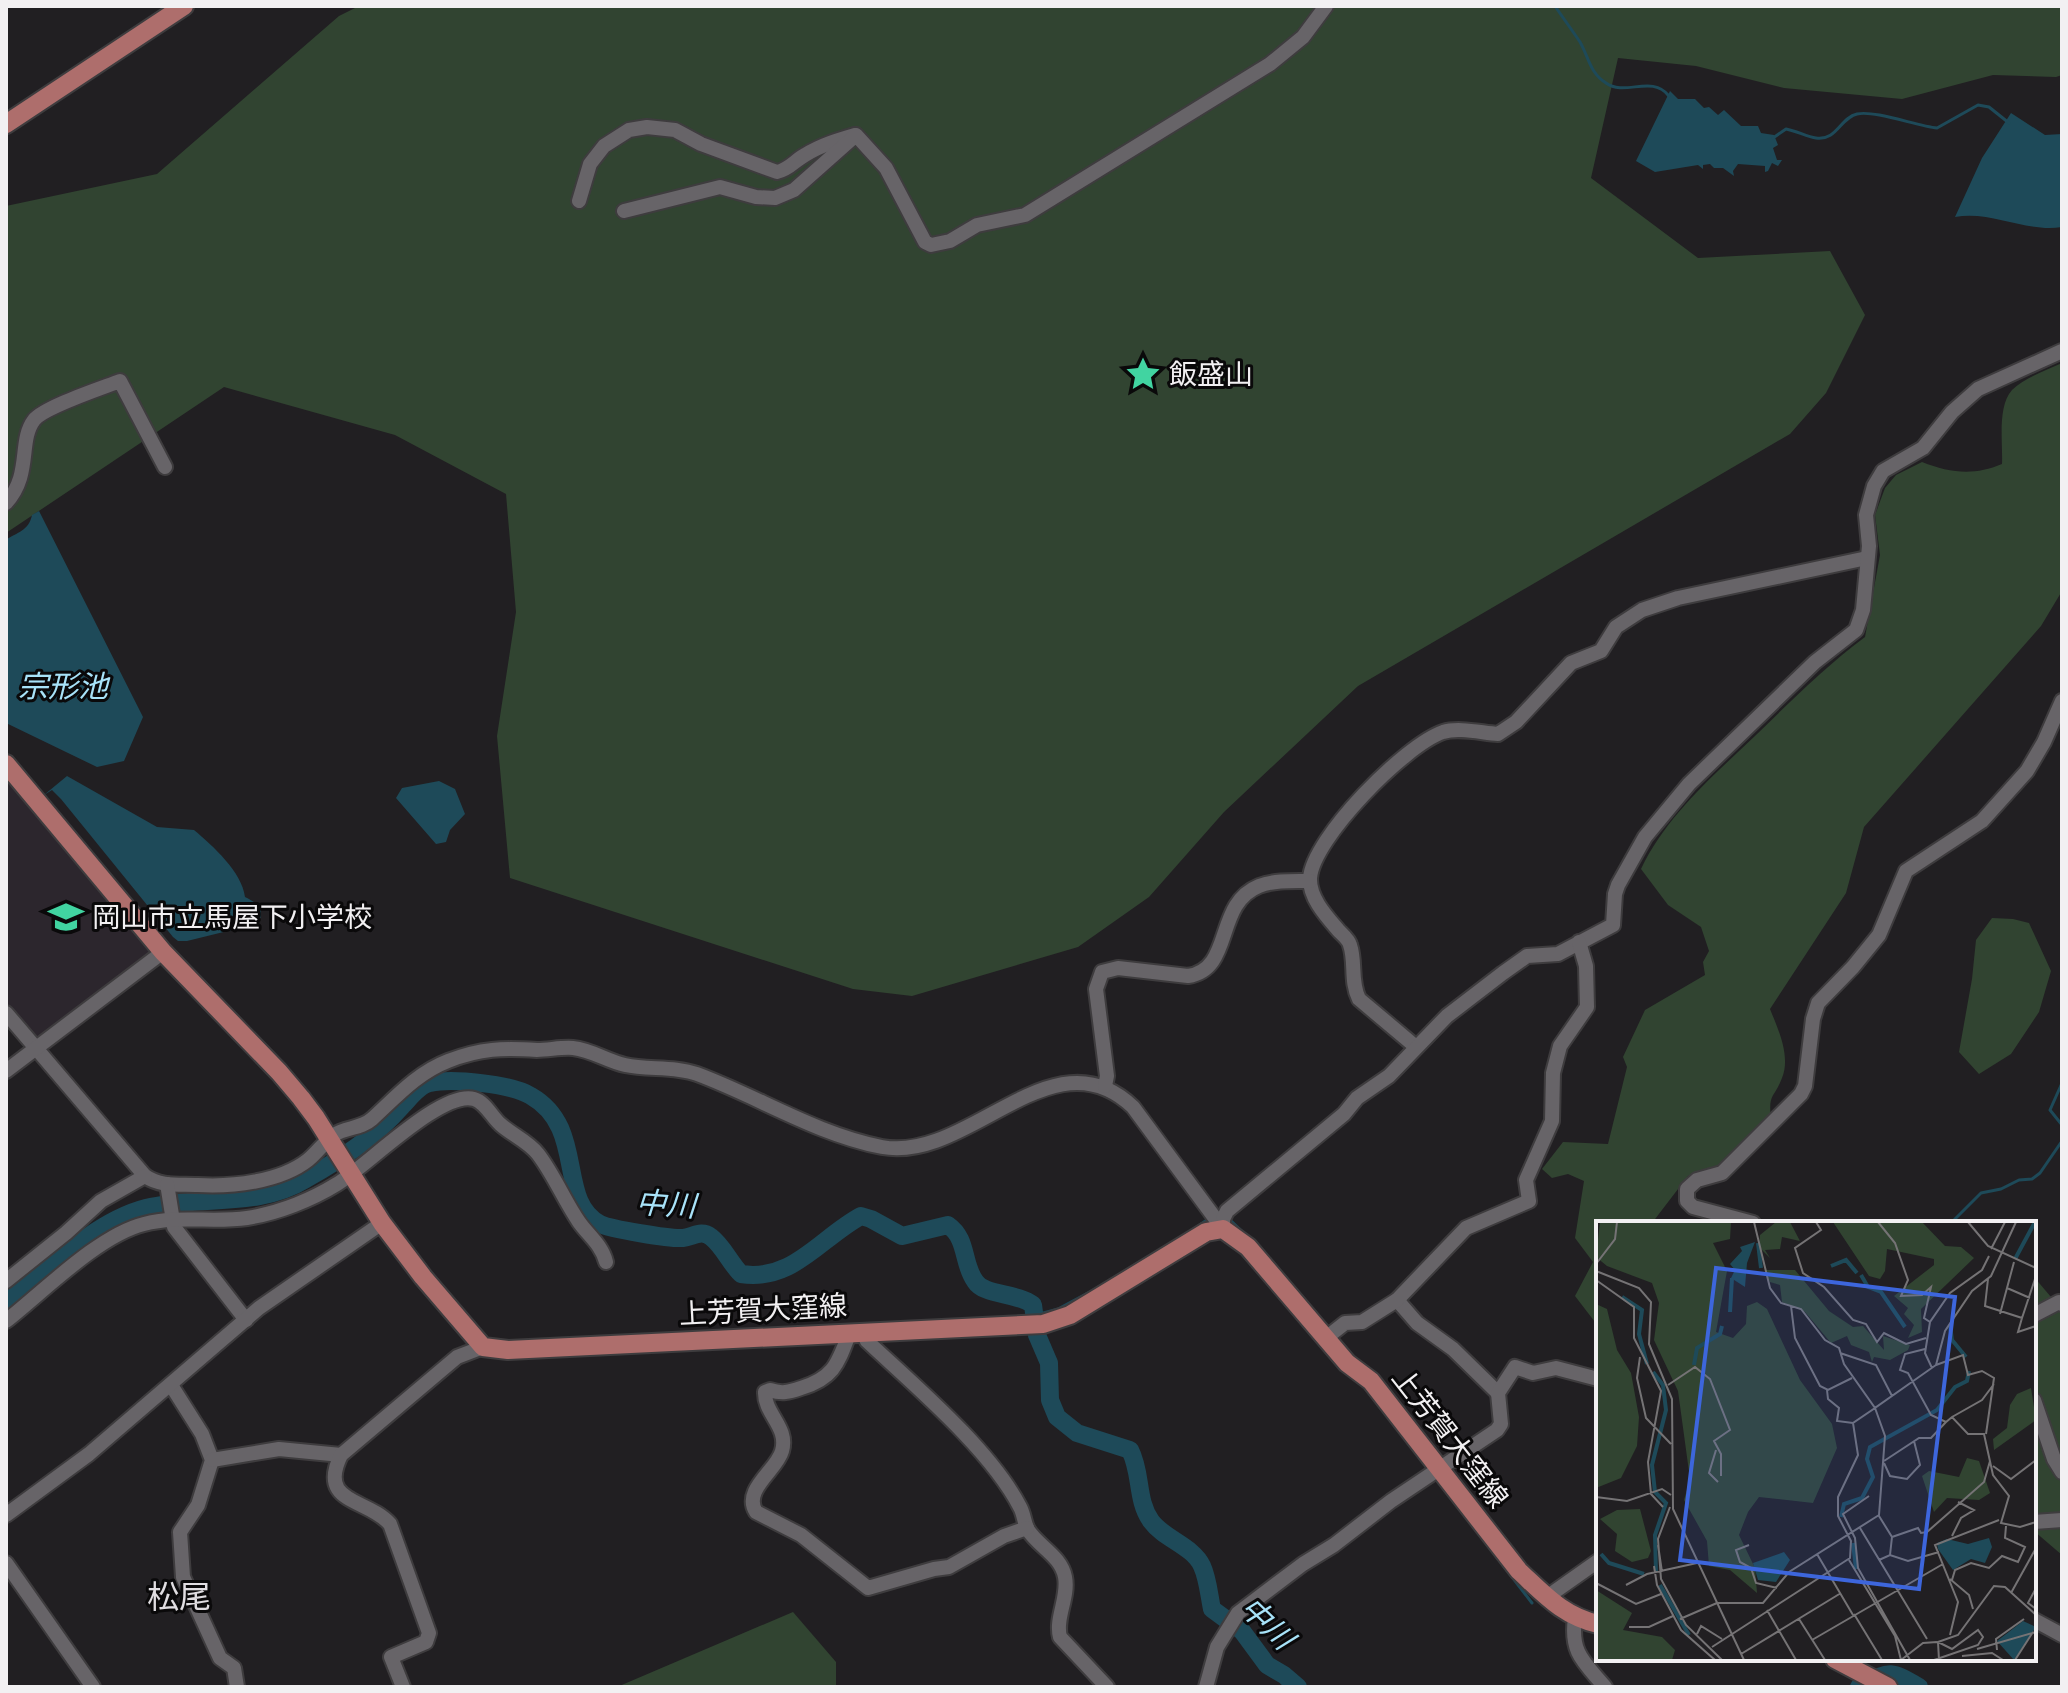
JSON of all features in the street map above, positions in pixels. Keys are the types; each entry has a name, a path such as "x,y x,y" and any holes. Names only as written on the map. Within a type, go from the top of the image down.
{"main road":[{"path":"6,124 184,6"},
{"path":"6,764 163,952 279,1072 332,1142 382,1223 483,1347"},
{"name":"上芳賀大窪線","path":"483,1347 508,1350 1036,1324 1070,1315 1216,1228 1218,1219"},
{"name":"上芳賀大窪線","path":"1218,1219 1248,1247 1347,1363 1371,1381 1507,1557 1547,1597 1575,1618 1596,1623"},
{"path":"1839,1661 1888,1687"}],"street":[{"path":"856,135 886,168 925,242 931,245 950,241 977,225 1025,215 1270,64 1303,37 1326,6"},
{"path":"579,201 590,164 604,146 629,130 647,127 675,130 701,144 777,172 789,169 803,156 836,140 856,135"},
{"path":"624,211 720,187 756,197 775,198 794,190 856,135"},
{"path":"6,1013 145,1176 167,1188 240,1186 293,1169 332,1142 338,1132 369,1122 409,1084 445,1062 479,1051 508,1047 539,1050 572,1048 624,1064 695,1073 791,1118 886,1148 938,1142 1023,1097 1058,1085 1105,1086 1133,1107 1218,1219 1223,1219 1227,1211 1344,1114 1357,1098 1389,1076 1414,1046 1447,1016 1526,957 1558,954 1613,925 1618,885 1645,837 1689,784 1815,662 1856,630 1863,610 1869,546 1866,515 1874,486 1883,471 1923,448 1952,412 1978,389 2062,351"},
{"path":"6,503 16,492 24,468 29,430 35,419 120,381 165,467"},
{"path":"1414,1046 1359,999 1355,991 1350,942 1321,909 1310,881 1312,869 1335,828 1386,772 1443,733 1453,730 1498,734 1516,722 1571,663 1601,651 1616,627 1630,616 1678,598 1867,558"},
{"path":"1746,1221 1693,1207 1687,1201 1687,1189 1697,1180 1722,1173 1801,1094 1805,1086 1813,1019 1818,1003 1879,935 1906,871 1982,821 2015,786 2044,742 2062,701"},
{"path":"1105,1086 1107,1076 1096,989 1102,972 1118,968 1197,975 1212,964 1229,917 1247,893 1269,883 1310,881"},
{"path":"1326,1338 1345,1323 1362,1322 1397,1300 1466,1228 1529,1201 1526,1180 1552,1121 1553,1073 1560,1046 1587,1007 1586,966 1580,944"},
{"path":"6,1071 163,952"},
{"path":"6,1321 98,1247 132,1228 171,1217 245,1218 273,1212 338,1183 349,1172 380,1153 409,1127 459,1100 477,1100 538,1155 579,1222 600,1247 606,1262"},
{"path":"6,1281 101,1201 145,1176"},
{"path":"167,1188 171,1217 246,1320"},
{"path":"6,1515 89,1454 246,1320 382,1223"},
{"path":"1397,1300 1417,1323 1453,1349 1498,1393"},
{"path":"2036,1314 2059,1302 2062,1304"},
{"path":"1027,1528 1004,1536 949,1567 868,1588 801,1535 756,1512 752,1502 755,1494 767,1472 781,1457 783,1447 781,1428 765,1401 765,1392 788,1392 824,1379 856,1333 867,1341 948,1417 991,1466 1021,1508 1027,1528 1057,1560 1065,1578 1058,1630 1060,1637 1107,1687"},
{"path":"403,1687 391,1657 426,1642 429,1633 390,1524 379,1513 343,1496 333,1478 333,1470 341,1455 457,1357 483,1347"},
{"path":"1206,1687 1217,1647 1230,1622 1303,1564 1497,1430 1501,1424 1498,1393 1515,1367 1533,1373 1556,1368 1596,1378"},
{"path":"171,1385 202,1434 212,1460 198,1505 180,1532 186,1588 203,1616 220,1658 234,1668 237,1687"},
{"path":"2036,1406 2054,1459 2062,1472"},
{"path":"212,1460 279,1449 341,1455"},
{"path":"2036,1522 2062,1520"},
{"path":"1547,1597 1596,1562"},
{"path":"6,1563 93,1687"},
{"path":"1575,1618 1573,1638 1580,1657 1605,1687"},
{"path":"2036,1621 2062,1635"}],"shaded area":[{"name":"岡山市立馬屋下小学校","path":"6,771 152,950 151,955 41,1040 34,1039 6,1006"}],"green space":[{"path":"359,6 2062,6 2062,75 1993,75 1902,99 1784,88 1696,66 1618,58 1591,178 1698,258 1830,251 1865,315 1826,393 1790,434 1358,686 1224,812 1149,897 1078,947 912,996 853,989 510,878 497,736 516,612 506,494 395,435 224,387 6,533 6,206 157,174 339,16"},
{"path":"2062,363 2062,591 2041,626 1864,827 1846,893 1770,1009 1785,1061 1782,1078 1771,1100 1771,1119 1721,1164 1688,1176 1654,1221 1596,1221 1596,1323 1575,1296 1593,1262 1575,1238 1584,1181 1568,1174 1552,1178 1542,1169 1563,1142 1608,1144 1627,1067 1623,1057 1645,1010 1705,975 1703,962 1709,951 1701,927 1668,905 1641,869 1664,831 1692,797 1809,684 1865,637 1880,555 1875,515 1885,488 1896,475 1922,462 1962,472 2002,464 2002,426 2007,397 2012,390"},
{"path":"1992,918 2029,923 2051,971 2039,1012 2011,1054 1979,1074 1959,1052 1976,940"},
{"path":"2036,1279 2062,1310 2062,1555 2036,1533"},
{"path":"793,1612 836,1662 836,1687 617,1687"}],"water":[{"path":"1670,91 1678,99 1695,99 1718,115 1724,110 1741,126 1758,126 1761,133 1774,135 1778,145 1773,148 1777,160 1782,160 1778,166 1772,163 1765,172 1765,166 1738,164 1733,171 1734,176 1710,164 1703,165 1703,169 1698,165 1655,172 1636,161"},
{"path":"2011,113 2045,135 2062,134 2062,227 2035,227 1982,216 1955,217 1982,158"},
{"name":"宗形池","path":"39,511 143,717 124,761 97,767 6,723 6,540 25,528 32,515"},
{"path":"67,776 157,827 194,830 233,869 245,897 260,908 260,919 252,925 178,941 61,799 52,790 44,795"},
{"path":"439,781 455,789 465,814 450,830 446,842 436,844 396,798 402,788"}],"waterway":[{"path":"1555,6 1580,42 1593,70 1606,83 1621,88 1655,87 1669,96"},
{"path":"1773,138 1786,129 1823,138 1834,133 1851,116 1865,113 1937,128 1978,105 1989,107 2009,123"},
{"name":"中川","path":"6,1303 72,1248 127,1215 166,1204 268,1194 306,1179 369,1137 426,1084 467,1082 510,1088 531,1096 548,1110 559,1126 579,1199 587,1213 600,1224 666,1237 707,1235 719,1245 741,1274 759,1275 791,1265 861,1216 902,1236 948,1225 959,1237 971,1274 979,1286 1033,1305 1037,1335 1049,1363 1050,1400 1057,1417 1077,1433 1130,1450 1146,1513 1163,1533 1198,1559 1206,1576 1212,1609 1242,1631 1267,1665 1298,1687"},
{"path":"2062,1083 2050,1110 2062,1125"},
{"path":"1953,1221 1981,1193 2001,1189 2019,1180 2032,1179 2040,1173 2062,1141"},
{"path":"1194,1229 1211,1217"},
{"path":"1228,1218 1246,1235"},
{"path":"1036,1315 1058,1309 1099,1287"},
{"path":"1486,1543 1532,1603"},
{"name":"中川","path":"1859,1687 1889,1674 1919,1687"}],"place":[{"name":"飯盛山","path":"1143,374"},
{"name":"岡山市立馬屋下小学校","path":"66,917"}],"district":[{"name":"松尾","path":"179,1597"}]}
